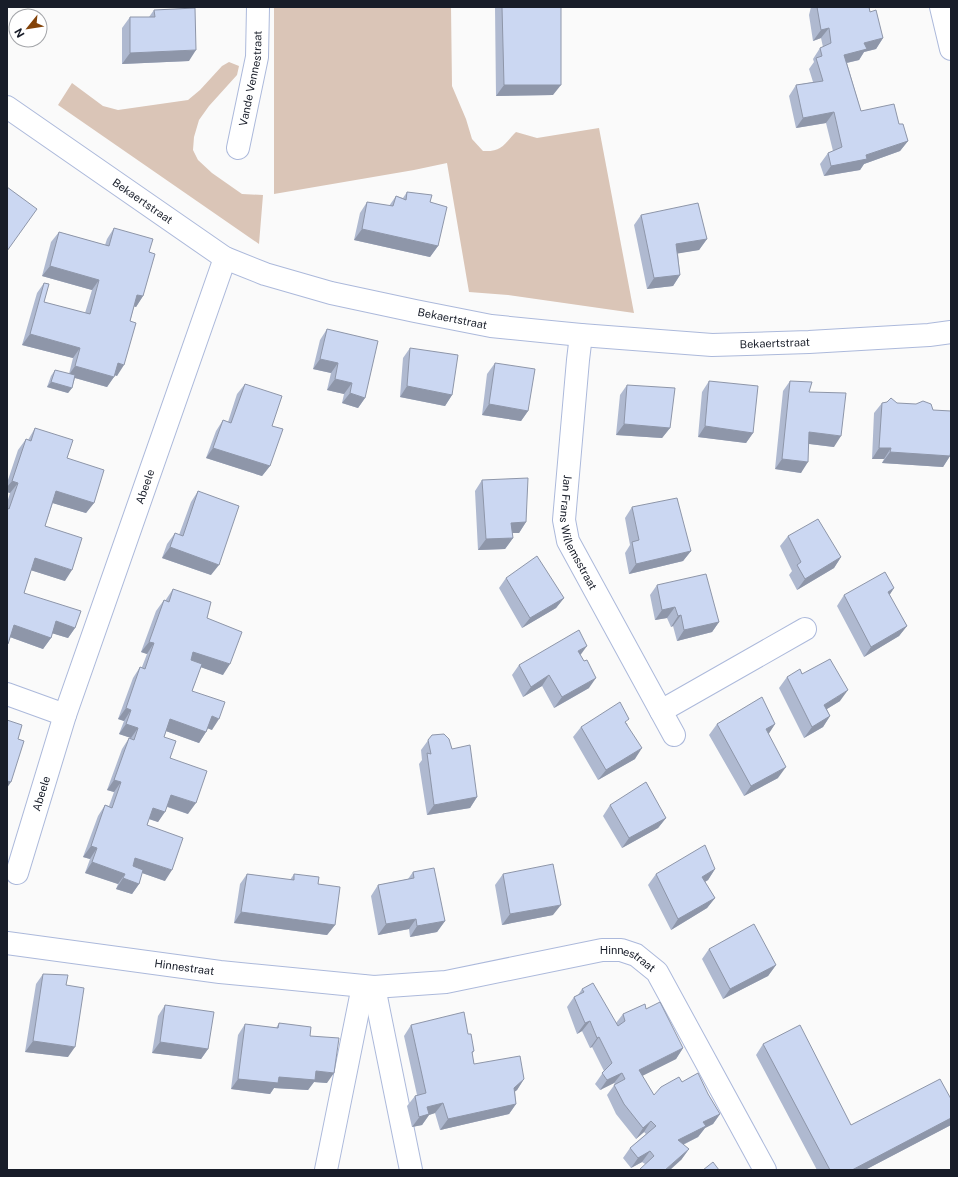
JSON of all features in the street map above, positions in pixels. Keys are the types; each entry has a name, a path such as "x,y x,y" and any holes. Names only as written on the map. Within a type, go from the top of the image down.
{"street":[{"name":"Vande Vennestraat","path":"238,148 257,57 258,7"},
{"path":"941,7 951,49"},
{"name":"Bekaertstraat","path":"7,107 225,258 265,274 331,293 492,326 581,335 712,345 809,342 929,335 951,332"},
{"name":"Abeele","path":"17,873 65,715 225,258"},
{"name":"Jan Frans Willemsstraat","path":"581,335 564,520 568,541 674,735"},
{"path":"661,712 805,629"},
{"path":"7,694 65,715"},
{"name":"Hinnestraat","path":"7,943 220,972 369,986 446,982 602,950 621,950 636,955 657,972 764,1170"},
{"path":"326,1170 369,986"},
{"path":"369,986 412,1170"}],"shaded area":[{"path":"274,7 451,7 452,86 466,119 472,139 483,151 499,149 516,132 537,138 599,128 634,313 508,295 469,292 447,163 274,194"},
{"path":"229,62 239,66 237,75 209,106 199,120 194,137 193,150 198,160 212,173 242,194 263,195 259,244 58,105 72,83 103,106 118,110 188,100 200,90 222,66"}],"building":[{"path":"502,7 561,7 561,85 504,85"},
{"path":"817,7 869,7 870,12 876,10 883,38 864,43 867,49 844,55 861,111 894,104 899,124 903,124 908,141 866,155 867,159 831,166 828,153 842,147 834,112 803,118 796,85 823,81 816,58 822,56 820,48 831,43 829,28 821,30"},
{"path":"195,8 196,50 130,53 130,17 155,17 154,10"},
{"path":"7,187 37,209 7,251"},
{"path":"407,192 432,195 430,202 447,207 438,246 362,229 367,202 393,206 396,196 406,200"},
{"path":"698,203 707,239 676,244 680,275 654,278 641,215"},
{"path":"114,228 153,239 149,252 155,254 143,296 137,295 130,321 136,323 124,365 118,363 114,377 75,366 80,348 30,334 44,283 49,284 44,302 90,314 99,280 50,266 59,232 109,246"},
{"path":"327,329 378,341 365,398 350,393 352,383 335,379 338,363 320,359"},
{"path":"410,348 458,355 452,395 407,386"},
{"path":"495,363 535,369 528,411 489,404"},
{"path":"55,370 75,375 72,388 51,382"},
{"path":"709,381 758,386 753,433 705,426"},
{"path":"790,381 812,382 809,392 846,393 841,436 809,432 808,462 782,459"},
{"path":"245,384 282,396 272,426 283,429 270,466 213,448 223,420 231,423"},
{"path":"627,385 675,388 670,428 624,424"},
{"path":"891,398 897,403 916,404 923,401 931,404 933,410 951,411 950,456 890,452 891,448 879,448 882,403 887,402"},
{"path":"35,428 73,440 67,458 104,470 94,503 56,491 45,526 82,538 72,570 35,558 24,593 81,611 75,628 56,621 51,638 14,625 7,644 7,508 9,509 18,483 12,481 26,439 31,441"},
{"path":"528,478 526,522 511,523 513,538 486,539 482,480"},
{"path":"198,491 239,506 219,565 170,547 175,533 183,536"},
{"path":"677,498 691,551 636,564 632,542 639,540 632,507"},
{"path":"818,519 841,557 805,579 797,565 801,562 788,536"},
{"path":"537,556 564,598 530,618 506,578"},
{"path":"885,572 894,588 888,592 907,626 871,647 844,595"},
{"path":"706,574 719,622 684,630 681,615 678,616 675,607 662,610 657,585"},
{"path":"173,589 211,602 207,618 242,632 230,664 193,652 191,660 202,664 192,691 225,702 219,719 212,716 206,732 170,719 164,737 176,741 170,758 207,771 196,803 171,795 165,812 153,808 147,825 183,838 172,870 135,858 133,866 143,870 139,884 123,878 125,874 92,862 97,848 91,846 105,805 112,808 121,782 114,780 129,738 134,740 138,728 126,724 131,710 126,708 140,667 145,669 154,643 149,642 164,600 169,602"},
{"path":"579,630 587,646 578,651 584,661 587,660 596,678 562,697 549,675 531,687 519,665"},
{"path":"830,659 848,690 824,705 830,716 812,727 787,677 800,669 802,674"},
{"path":"762,697 775,724 766,729 786,767 751,786 717,724"},
{"path":"620,702 629,719 625,722 642,748 606,770 581,727"},
{"path":"7,720 22,725 18,739 24,741 11,782 7,781"},
{"path":"444,734 449,739 452,749 470,745 477,797 434,805 427,753 431,754 428,740 432,735"},
{"path":"646,782 666,818 629,838 610,805"},
{"path":"705,845 715,869 702,877 715,898 678,919 656,874"},
{"path":"553,864 561,905 510,914 503,874"},
{"path":"434,868 445,921 417,926 416,919 386,924 378,885 414,878 413,872"},
{"path":"247,874 294,880 294,874 319,877 318,884 340,887 335,925 241,912"},
{"path":"754,924 776,965 730,989 709,949"},
{"path":"43,974 68,975 66,985 84,988 75,1047 33,1041"},
{"path":"593,983 618,1026 625,1021 623,1014 645,1004 646,1009 660,1002 683,1048 639,1070 654,1095 661,1087 679,1077 682,1082 698,1073 720,1114 703,1122 706,1126 678,1140 689,1149 665,1170 639,1170 654,1156 650,1151 638,1158 630,1148 656,1126 651,1121 643,1128 624,1104 614,1085 625,1079 622,1073 607,1080 602,1073 612,1063 599,1037 597,1038 590,1021 585,1023 574,997 584,992 582,989"},
{"path":"165,1005 214,1012 208,1049 160,1042"},
{"path":"464,1012 468,1034 471,1034 474,1051 472,1052 474,1064 520,1056 524,1079 514,1088 516,1104 448,1119 443,1103 427,1107 429,1114 419,1117 415,1096 426,1093 411,1025"},
{"path":"279,1023 311,1027 310,1036 339,1038 334,1073 316,1071 315,1080 279,1077 278,1083 238,1079 245,1024 278,1028"},
{"path":"800,1025 851,1125 940,1079 951,1099 951,1118 852,1170 830,1170 763,1044"},
{"path":"713,1162 719,1170 703,1170"}]}
